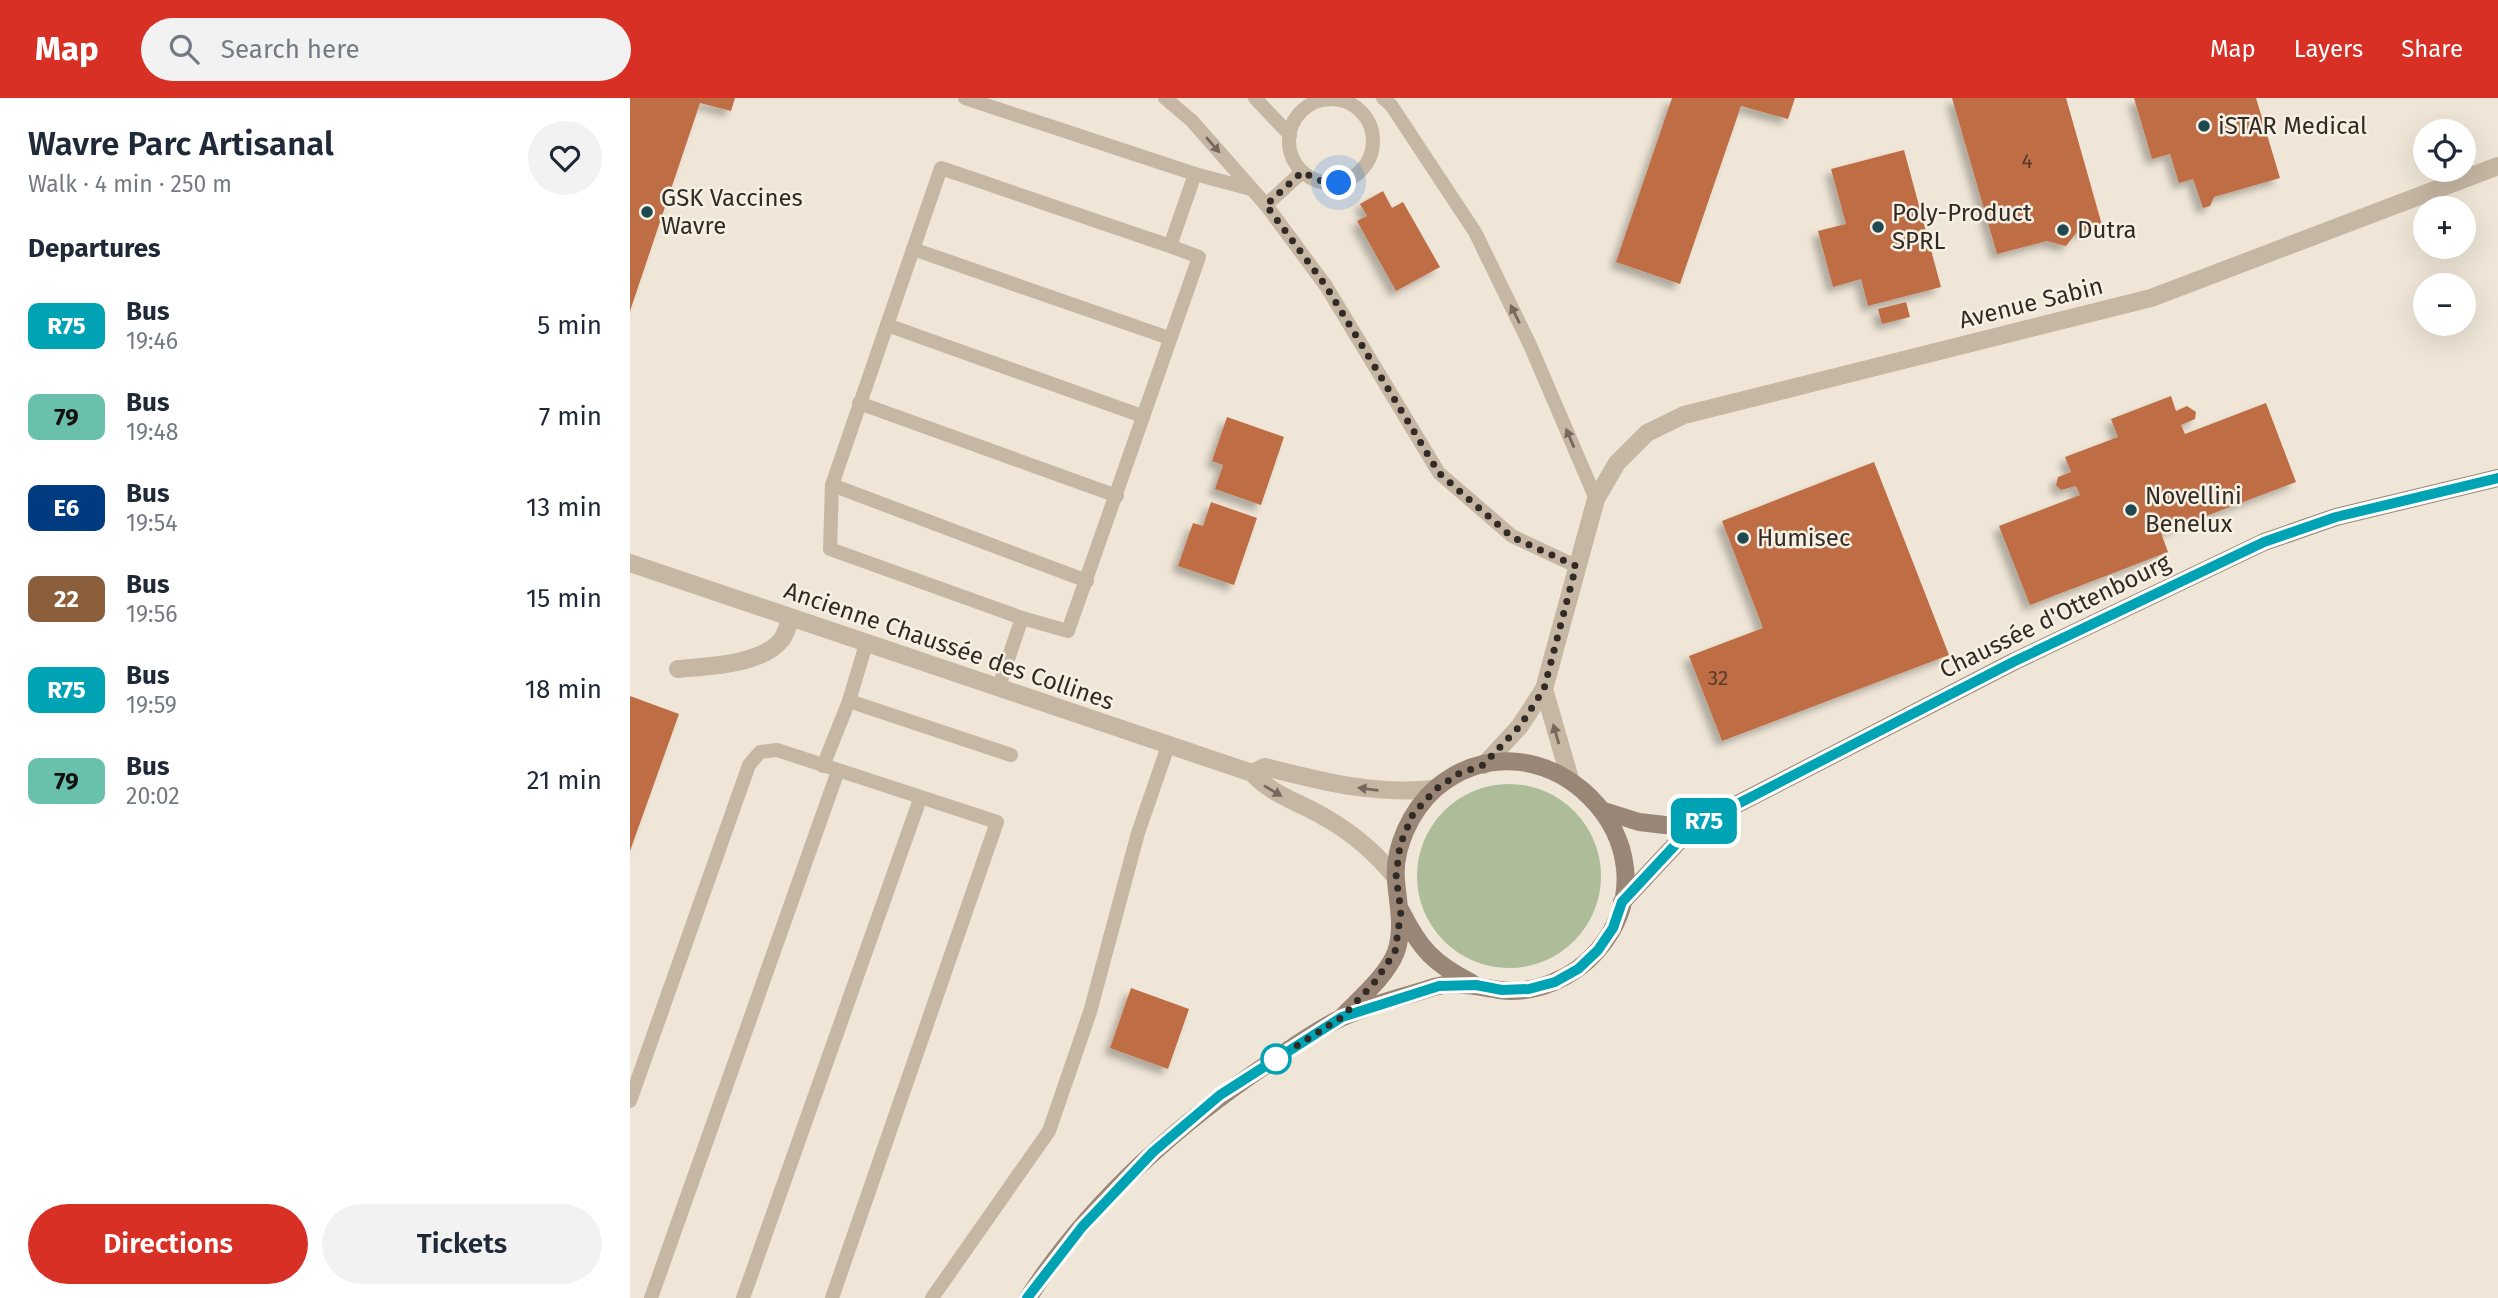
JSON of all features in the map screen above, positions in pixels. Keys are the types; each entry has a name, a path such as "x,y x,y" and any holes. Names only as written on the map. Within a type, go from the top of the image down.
{"main road":[{"name":"Chaussée d'Ottenbourg","path":"1622,902 1691,828 2015,661 2264,542 2336,517 2498,478"},
{"name":"Chaussée d'Ottenbourg","path":"1028,1298 1082,1227 1153,1152 1220,1095 1342,1017 1374,983 1395,952 1401,911 1396,877 1400,845 1413,814 1436,789 1458,774 1483,765 1513,762 1543,766 1570,779 1604,811 1616,832 1623,854 1625,879 1622,902 1613,928 1598,950 1578,969 1555,982 1529,989 1502,990 1476,985 1439,986 1342,1017"},
{"name":"Chaussée d'Ottenbourg","path":"1604,811 1639,822 1691,828"},
{"name":"Chaussée d'Ottenbourg","path":"1401,911 1417,944 1443,969 1476,985"}],"street":[{"name":"Avenue Sabin","path":"1544,689 1596,499 1617,463 1647,433 1684,415 2151,298 2498,166"},
{"name":"Ancienne Chaussée des Collines","path":"630,563 1252,774 1266,789 1326,818 1373,850 1396,877"},
{"path":"678,669 733,665 782,640 791,618"},
{"path":"1483,765 1520,726 1544,689"},
{"path":"1544,689 1570,779"},
{"name":"Ancienne Chaussée des Collines","path":"1252,774 1265,767 1356,788 1397,793 1436,789"}],"lane":[{"path":"965,98 1195,174 1251,189"},
{"path":"1164,98 1192,121 1266,205 1326,286 1439,473 1512,537 1576,566"},
{"path":"1255,98 1290,135"},
{"path":"1323,99 1353,105 1364,114 1373,141 1364,168 1339,183 1326,183 1302,172 1290,148 1290,135 1301,112 1323,99"},
{"path":"1364,114 1389,100 1475,232 1530,345 1596,499"},
{"path":"941,169 1170,246 1199,257 1068,631 1022,618 830,549 832,485 941,169"},
{"path":"1266,205 1302,172"},
{"path":"1170,246 1195,174"},
{"path":"913,249 1169,338"},
{"path":"887,325 1142,416"},
{"path":"859,403 1117,496"},
{"path":"832,485 1087,581"},
{"path":"999,689 1022,618"},
{"path":"824,766 849,701 866,644"},
{"path":"849,701 1011,755"},
{"path":"932,1298 1049,1131 1090,1012 1138,833 1168,746"},
{"path":"630,1101 749,765 760,752 777,751 997,822 832,1298"},
{"path":"651,1298 838,771"},
{"path":"743,1298 920,799"}],"green space":[{"path":"1509,784 1527,785 1544,791 1560,799 1574,811 1586,825 1594,841 1600,858 1600,894 1594,911 1586,927 1574,941 1560,953 1544,961 1527,967 1509,968 1491,967 1474,961 1458,953 1444,941 1432,927 1424,911 1418,894 1417,876 1418,858 1424,841 1432,825 1444,811 1458,799 1474,791 1491,785"}],"building":[{"name":"GSK Vaccines Wavre","path":"630,98 735,98 731,111 700,103 630,311"},
{"path":"1672,98 1795,98 1788,119 1741,106 1680,284 1616,262"},
{"path":"1952,98 2066,98 2102,225 2076,233 2066,246 2047,241 1997,254"},
{"name":"iSTAR Medical","path":"2134,98 2256,98 2280,178 2214,197 2210,206 2203,208 2193,179 2179,183 2170,154 2152,159"},
{"name":"Poly-Product SPRL","path":"1904,150 1941,287 1868,306 1861,279 1833,287 1818,231 1846,224 1831,169"},
{"path":"1383,191 1392,208 1403,202 1440,267 1396,291 1357,221 1367,216 1360,204"},
{"path":"1906,302 1910,317 1882,324 1878,309"},
{"name":"Novellini Benelux","path":"2171,396 2176,411 2187,406 2196,412 2195,419 2181,425 2185,434 2266,403 2296,482 2161,533 2168,552 2030,605 1999,526 2080,495 2076,486 2061,490 2056,485 2058,477 2071,472 2065,457 2118,437 2111,419"},
{"path":"1227,417 1284,437 1261,505 1215,489 1223,465 1212,461"},
{"path":"1874,462 1949,655 1722,741 1689,656 1763,628 1722,521"},
{"path":"1211,502 1257,518 1234,585 1178,566 1193,523 1203,526"},
{"path":"630,696 679,714 630,851"},
{"path":"1131,988 1189,1009 1168,1069 1110,1048"}],"bus line":[{"name":"R75","path":"1027,1298 1042,1275 1082,1227 1153,1152 1220,1095 1342,1017 1439,986 1476,985 1502,990 1529,989 1555,982 1578,969 1598,950 1613,928 1622,902 1666,851 1691,828 2015,661 2264,542 2336,517 2498,478"}],"place":[{"name":"iSTAR Medical","path":"2204,126"},
{"name":"GSK Vaccines Wavre","path":"647,212"},
{"name":"Poly-Product SPRL","path":"1878,227"},
{"name":"Dutra","path":"2063,230"},
{"name":"Novellini Benelux","path":"2131,510"},
{"name":"Humisec","path":"1743,538"}],"route":[{"path":"1276,1059 1342,1017 1374,983 1395,952 1401,911 1396,877 1400,845 1413,814 1436,789 1458,774 1483,765 1520,726 1544,689 1576,566 1512,537 1439,473 1326,286 1266,205 1302,172 1326,183 1339,183"}]}
